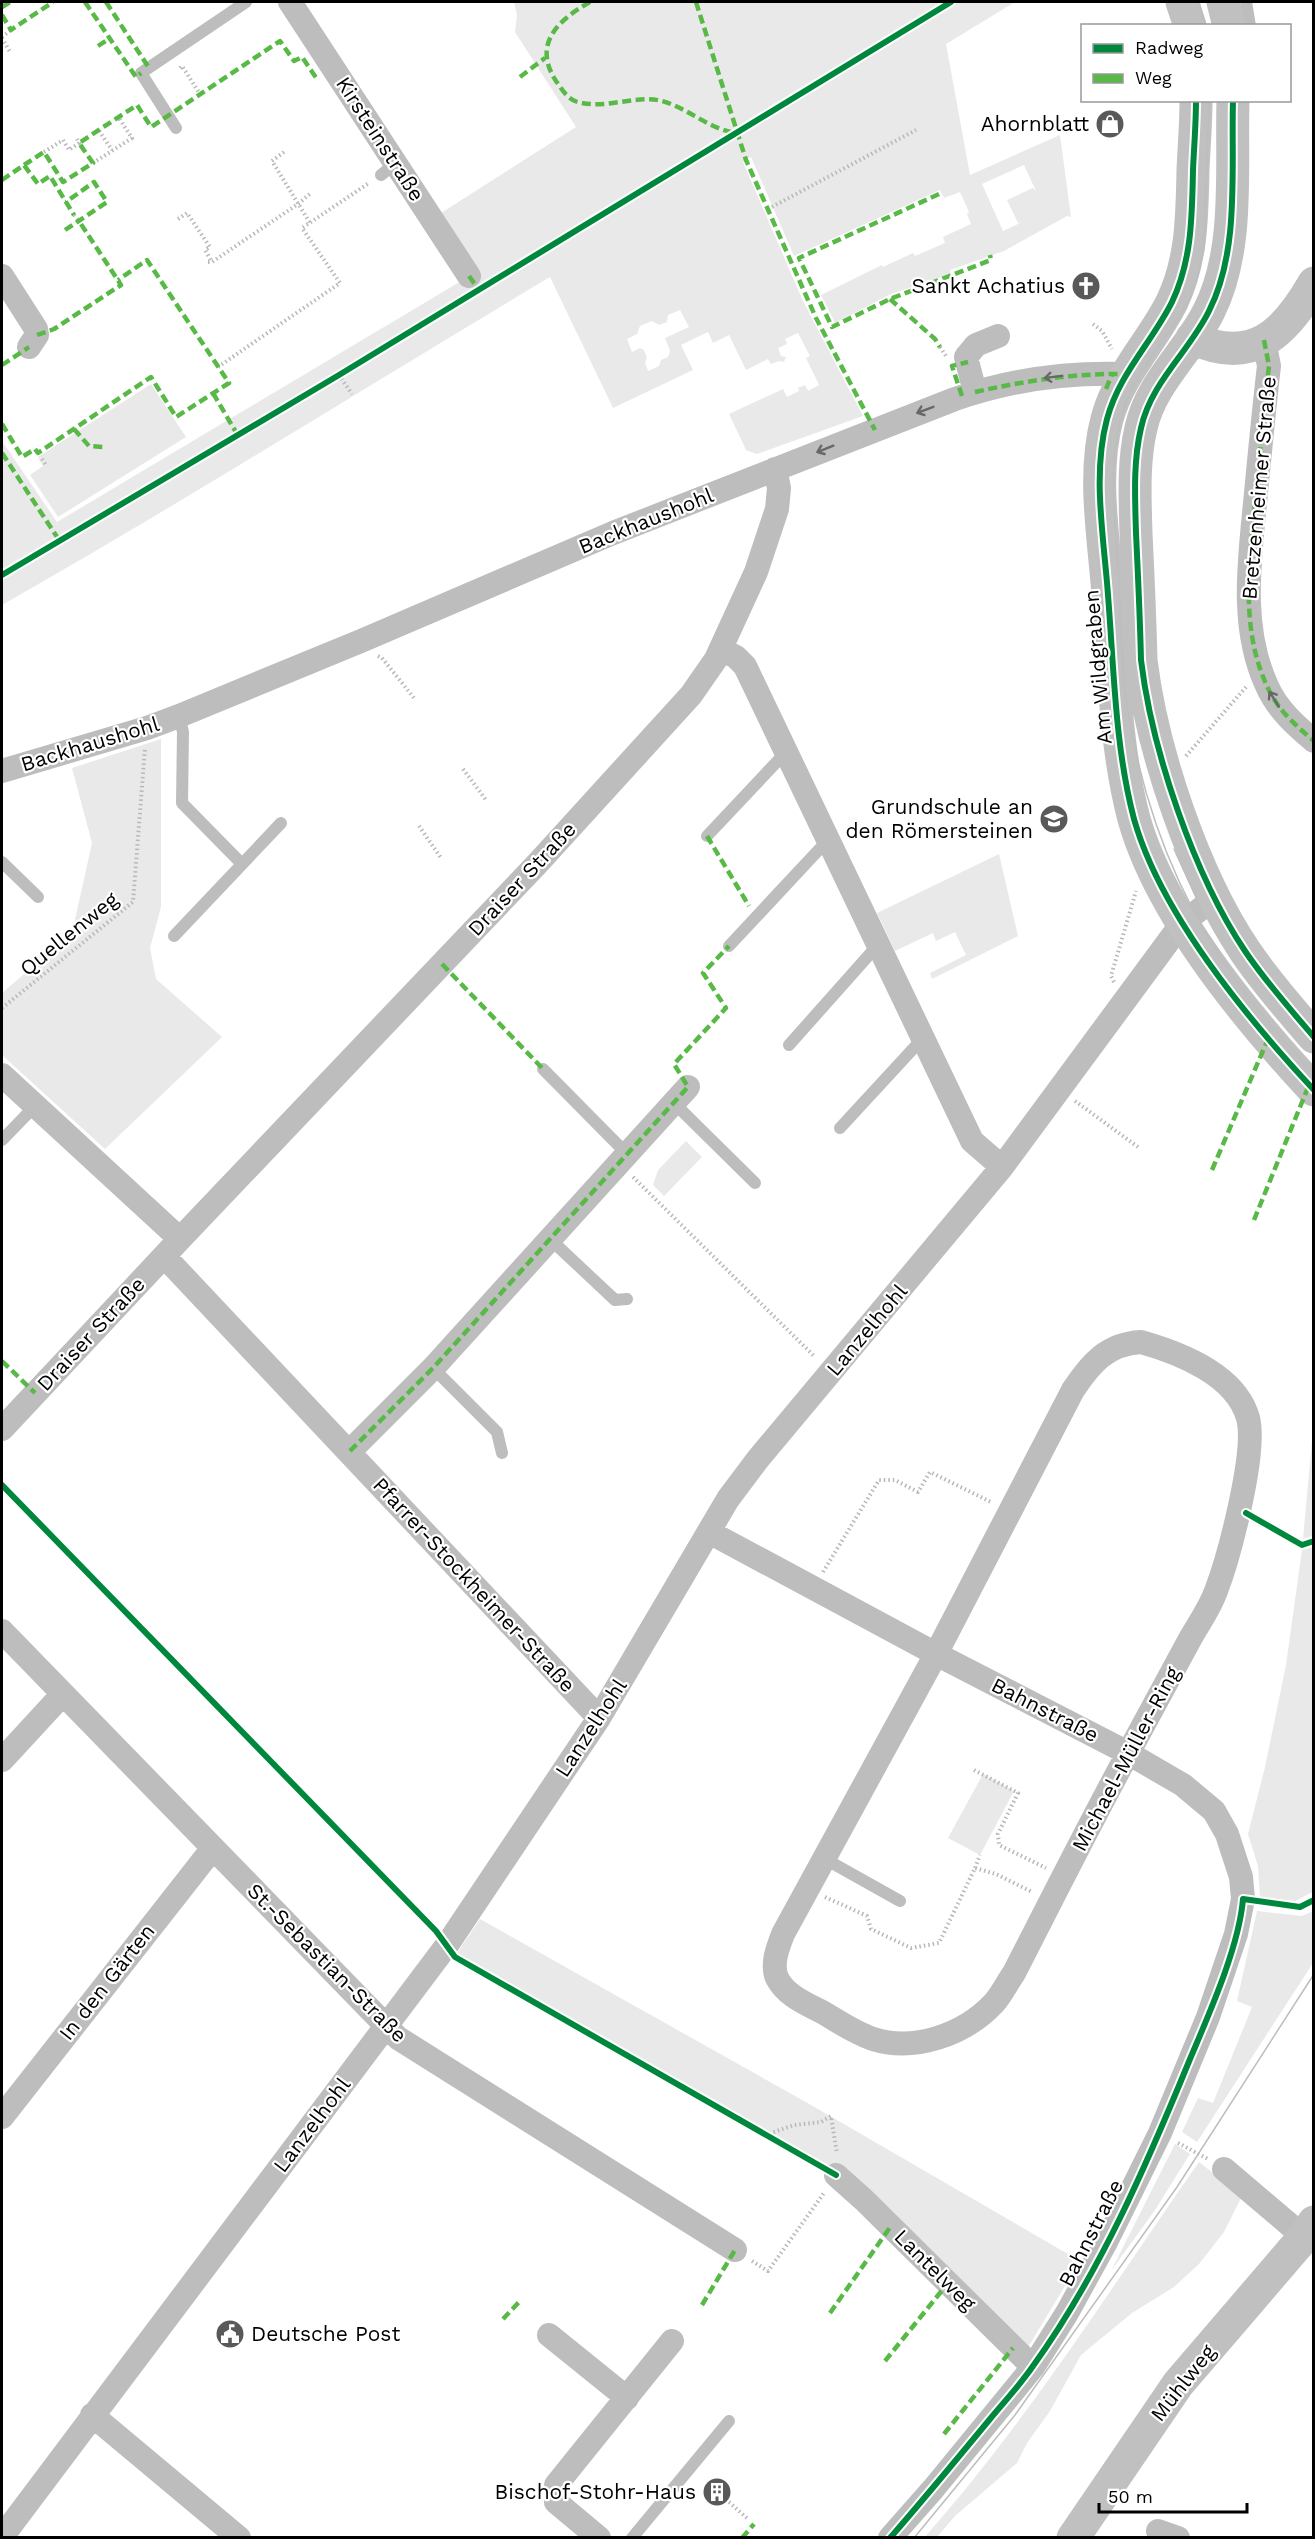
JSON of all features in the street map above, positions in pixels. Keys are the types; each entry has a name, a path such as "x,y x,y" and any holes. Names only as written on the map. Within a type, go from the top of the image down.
{"street":[{"name":"Kirsteinstraße","path":"290,2 389,169 469,276"},
{"path":"1182,2 1189,24"},
{"path":"1223,2 1228,24"},
{"path":"1194,326 1183,271 1190,236 1196,102"},
{"name":"Am Wildgraben","path":"1233,102 1230,229 1227,259 1214,302 1194,326 1154,394 1142,424 1136,467 1141,660 1160,752 1185,827 1215,898 1245,951 1314,1037"},
{"name":"Am Wildgraben","path":"1183,271 1171,302 1126,374 1106,422 1101,467 1117,717 1122,760 1135,821 1153,867 1182,922 1239,1005 1314,1090"},
{"path":"2,276 36,329 37,335 29,347"},
{"path":"1149,339 1194,326 1264,340 1287,323 1314,283"},
{"path":"975,392 966,357 976,345 998,336"},
{"name":"Bretzenheimer Straße","path":"1264,340 1269,366 1251,544 1248,601 1251,637 1261,670 1279,706 1295,725 1314,741"},
{"path":"1126,374 1145,382 1154,394"},
{"name":"Backhaushohl","path":"2,771 147,728 179,716 613,533 975,392 1072,375 1126,374"},
{"name":"Draiser Straße","path":"2,1429 615,780 691,695 721,649 756,572 777,509 779,488 775,469"},
{"path":"721,649 736,657 745,666 972,1141 1002,1167"},
{"path":"1182,922 1215,898"},
{"name":"Lanzelhohl","path":"2,2536 447,1946 599,1718 728,1499 758,1459 1002,1167 1182,922"},
{"path":"2,1075 172,1247"},
{"path":"350,1451 433,1368 681,1095"},
{"name":"Pfarrer-Stockheimer-Straße","path":"172,1247 350,1451 599,1718"},
{"name":"Michael-Müller-Ring","path":"1141,1342 1156,1346 1212,1372 1224,1380 1237,1396 1248,1418 1249,1436 1245,1474 1229,1553 1215,1594 1128,1753 1014,1973 984,2013 954,2031 927,2041 905,2045 871,2038 852,2030 786,1992 776,1977 776,1952 783,1934 936,1654 1010,1511 1073,1389 1090,1364 1106,1351 1129,1343 1141,1342"},
{"name":"Bahnstraße","path":"709,1532 936,1654 1128,1753 1183,1785 1214,1811 1227,1834 1235,1856 1243,1899 1236,1934 1208,2017 1160,2133 1106,2242 1067,2313 1033,2367 890,2538"},
{"name":"St.-Sebastian-Straße","path":"2,1631 398,2038 735,2250"},
{"path":"2,1760 62,1695"},
{"name":"In den Gärten","path":"2,2117 213,1848"},
{"name":"Mühlweg","path":"1073,2538 1178,2385 1309,2230 1224,2169"},
{"name":"Lantelweg","path":"836,2175 1033,2367"},
{"path":"549,2335 627,2398"},
{"path":"596,2537 556,2502 556,2485 672,2341"},
{"path":"92,2415 239,2538"}],"lane":[{"path":"176,128 141,74 246,2"},
{"path":"1246,2 1250,24"},
{"name":"Backhaushohl","path":"179,716 183,732 182,803 242,864"},
{"path":"707,836 786,752"},
{"path":"174,936 281,823"},
{"path":"729,946 827,841"},
{"path":"2,862 38,897"},
{"path":"789,1045 877,946"},
{"path":"840,1128 922,1038"},
{"path":"543,1069 628,1155"},
{"path":"681,1095 754,1183"},
{"path":"2,1140 35,1106"},
{"path":"551,1240 615,1300 627,1299"},
{"path":"433,1368 497,1432 502,1453"},
{"path":"825,1859 900,1901"},
{"path":"632,2538 729,2421"}],"path":[{"path":"10,52 2,38 11,30"},
{"path":"166,56 176,70 182,66 200,94"},
{"path":"93,163 132,138 118,118"},
{"path":"768,209 916,130"},
{"path":"99,131 112,150"},
{"path":"44,152 63,140 69,150 79,143 76,139"},
{"path":"284,152 272,161 310,223"},
{"path":"218,367 340,283 302,228 389,169"},
{"path":"178,219 187,213 210,247 205,250 210,262 311,193"},
{"path":"74,214 79,221"},
{"path":"1093,324 1102,331 1109,342"},
{"path":"339,375 352,394"},
{"path":"42,459 46,465"},
{"path":"361,641 366,651 382,658 414,698"},
{"path":"1186,757 1261,670"},
{"path":"463,769 486,800"},
{"path":"419,826 441,858"},
{"path":"1112,992 1114,982 1111,976 1138,884"},
{"path":"1060,1090 1138,1147"},
{"path":"628,1155 629,1173 831,1373"},
{"path":"813,1588 879,1480 895,1480 918,1492 930,1472 1010,1511"},
{"path":"974,1770 1018,1793 998,1834 999,1845 1028,1861 1064,1876"},
{"path":"808,1889 867,1916 871,1929 911,1948 939,1943 980,1855"},
{"path":"975,1868 996,1874 1051,1901"},
{"path":"765,2134 794,2125 821,2122 831,2116 839,2160 836,2175 768,2271"},
{"path":"1160,2133 1224,2169"},
{"path":"729,2502 749,2520"}],"shaded area":[{"path":"514,2 1015,2 946,44 970,175 1060,135 1071,217 1067,216 1004,251 950,270 951,274 891,294 835,323 821,295 882,265 883,267 913,253 915,256 945,243 943,237 971,224 967,214 969,212 960,192 944,198 940,190 794,256 751,157 743,162 803,301 863,416 757,454 746,450 729,414 783,389 787,397 805,385 808,391 819,385 806,358 810,356 798,333 785,339 787,344 778,348 781,356 786,357 784,362 771,364 768,359 746,370 729,335 713,343 708,332 681,345 693,370 613,408 550,277 208,484 2,605 2,441 57,522 478,271 441,213 576,127 515,32 517,15","holes":["1024,165 1036,191 1033,188 1007,200 1018,223 1022,222 1003,231 982,184","680,310 689,327 665,338 670,351 668,357 661,360 659,366 648,371 644,350 640,348 632,352 627,339 637,334 640,326 652,321 659,325 667,322 668,315"]},
{"path":"151,384 186,437 58,517 30,475 43,466 38,457"},
{"path":"161,739 161,907 150,948 156,979 222,1037 105,1149 2,1055 2,993 72,933 92,843 72,768"},
{"path":"999,854 1018,936 932,979 930,973 966,955 955,932 936,941 933,933 895,951 877,913"},
{"path":"686,1141 702,1157 664,1196 653,1185 658,1170"},
{"path":"1313,1430 1313,1536 1303,1539"},
{"path":"1313,1546 1313,1892 1295,1901 1260,1897 1258,1866 1248,1834 1265,1767 1286,1665 1302,1550"},
{"path":"983,1774 1014,1791 980,1855 948,1838"},
{"path":"1257,1911 1302,1916 1313,1911 1313,1963 1197,2142 1182,2132 1198,2098 1213,2103 1252,2007 1237,2001"},
{"path":"480,1919 811,2105 1080,2261 1027,2349 842,2173 457,1953"},
{"path":"1175,2144 1190,2154 1155,2210 1111,2271"},
{"path":"1199,2162 1242,2196 1224,2232 1199,2264 1174,2287 1132,2313 1081,2355 1050,2411 1027,2443 1017,2463 955,2516 937,2537 924,2538 962,2494 1033,2402"}],"tram line":[{"path":"1199,2 1205,24"},
{"path":"1209,102 1204,248 1198,273 1186,305 1132,389 1121,418 1114,458 1113,478 1124,684 1142,776 1166,850 1181,886 1199,921 1241,987 1267,1021 1314,1074"},
{"path":"1174,849 1199,904"},
{"path":"914,2538 1015,2415 1177,2187 1314,1974"}],"marked path":[{"path":"2,7 10,2"},
{"path":"2,15 11,30 53,2"},
{"path":"85,2 136,77 141,73"},
{"path":"106,2 149,68"},
{"path":"590,2 559,25 548,44 549,68 569,97 586,104 608,104 641,99 662,101 718,128 737,133"},
{"path":"696,2 746,160 816,318 875,430"},
{"path":"98,46 110,38"},
{"path":"24,165 44,152 63,182 93,163 79,143 137,105 151,127 280,41 294,61 302,57 317,79"},
{"path":"520,77 545,58"},
{"path":"2,180 24,165 38,184 50,176 74,215"},
{"path":"65,230 107,202 94,182 66,202"},
{"path":"939,194 799,258 832,327 890,299 991,260 990,255"},
{"path":"37,335 54,329 121,285 79,221"},
{"path":"2,424 22,457 35,449 38,453 151,377 176,417 229,383 147,260 118,280"},
{"path":"469,276 479,290"},
{"path":"890,299 935,339 940,347"},
{"path":"1264,340 1269,366 1249,566 1253,640 1258,663 1271,694 1287,716 1314,741"},
{"path":"2,365 29,347"},
{"path":"962,396 952,366 968,362"},
{"path":"1106,389 1112,374"},
{"path":"975,392 1050,378 1126,374"},
{"path":"213,393 237,434"},
{"path":"74,429 89,446 103,447"},
{"path":"2,453 59,540"},
{"path":"707,836 749,906"},
{"path":"350,1451 433,1368 688,1087 674,1064 726,1008 703,973 729,946"},
{"path":"442,964 543,1069"},
{"path":"1212,1170 1268,1039"},
{"path":"1254,1220 1309,1085"},
{"path":"2,1361 35,1393"},
{"path":"830,2313 891,2226"},
{"path":"702,2305 735,2250"},
{"path":"885,2361 948,2283"},
{"path":"503,2319 519,2302"},
{"path":"944,2434 1013,2348"},
{"path":"742,2538 754,2524"}],"cycle path":[{"path":"2,575 339,375 951,2"},
{"path":"1196,102 1190,238 1184,270 1164,317 1119,387 1107,419 1100,462 1100,507 1119,736 1134,819 1164,892 1209,964 1261,1031 1314,1090"},
{"path":"1233,102 1230,235 1219,287 1201,326 1153,396 1146,411 1138,441 1135,493 1141,660 1165,772 1193,850 1209,886 1245,951 1314,1037"},
{"path":"2,1485 436,1931 455,1957 836,2175"},
{"path":"1246,1513 1302,1545 1314,1541"},
{"path":"890,2538 1028,2373 1080,2294 1101,2256 1157,2138 1214,2001 1236,1938 1243,1899 1300,1907 1314,1900"}],"place":[{"name":"Ahornblatt","path":"1110,124"},
{"name":"Sankt Achatius","path":"1086,286"},
{"name":"Grundschule an den Römersteinen","path":"1054,819"},
{"name":"Deutsche Post","path":"230,2334"},
{"name":"Bischof-Stohr-Haus","path":"717,2492"}]}
